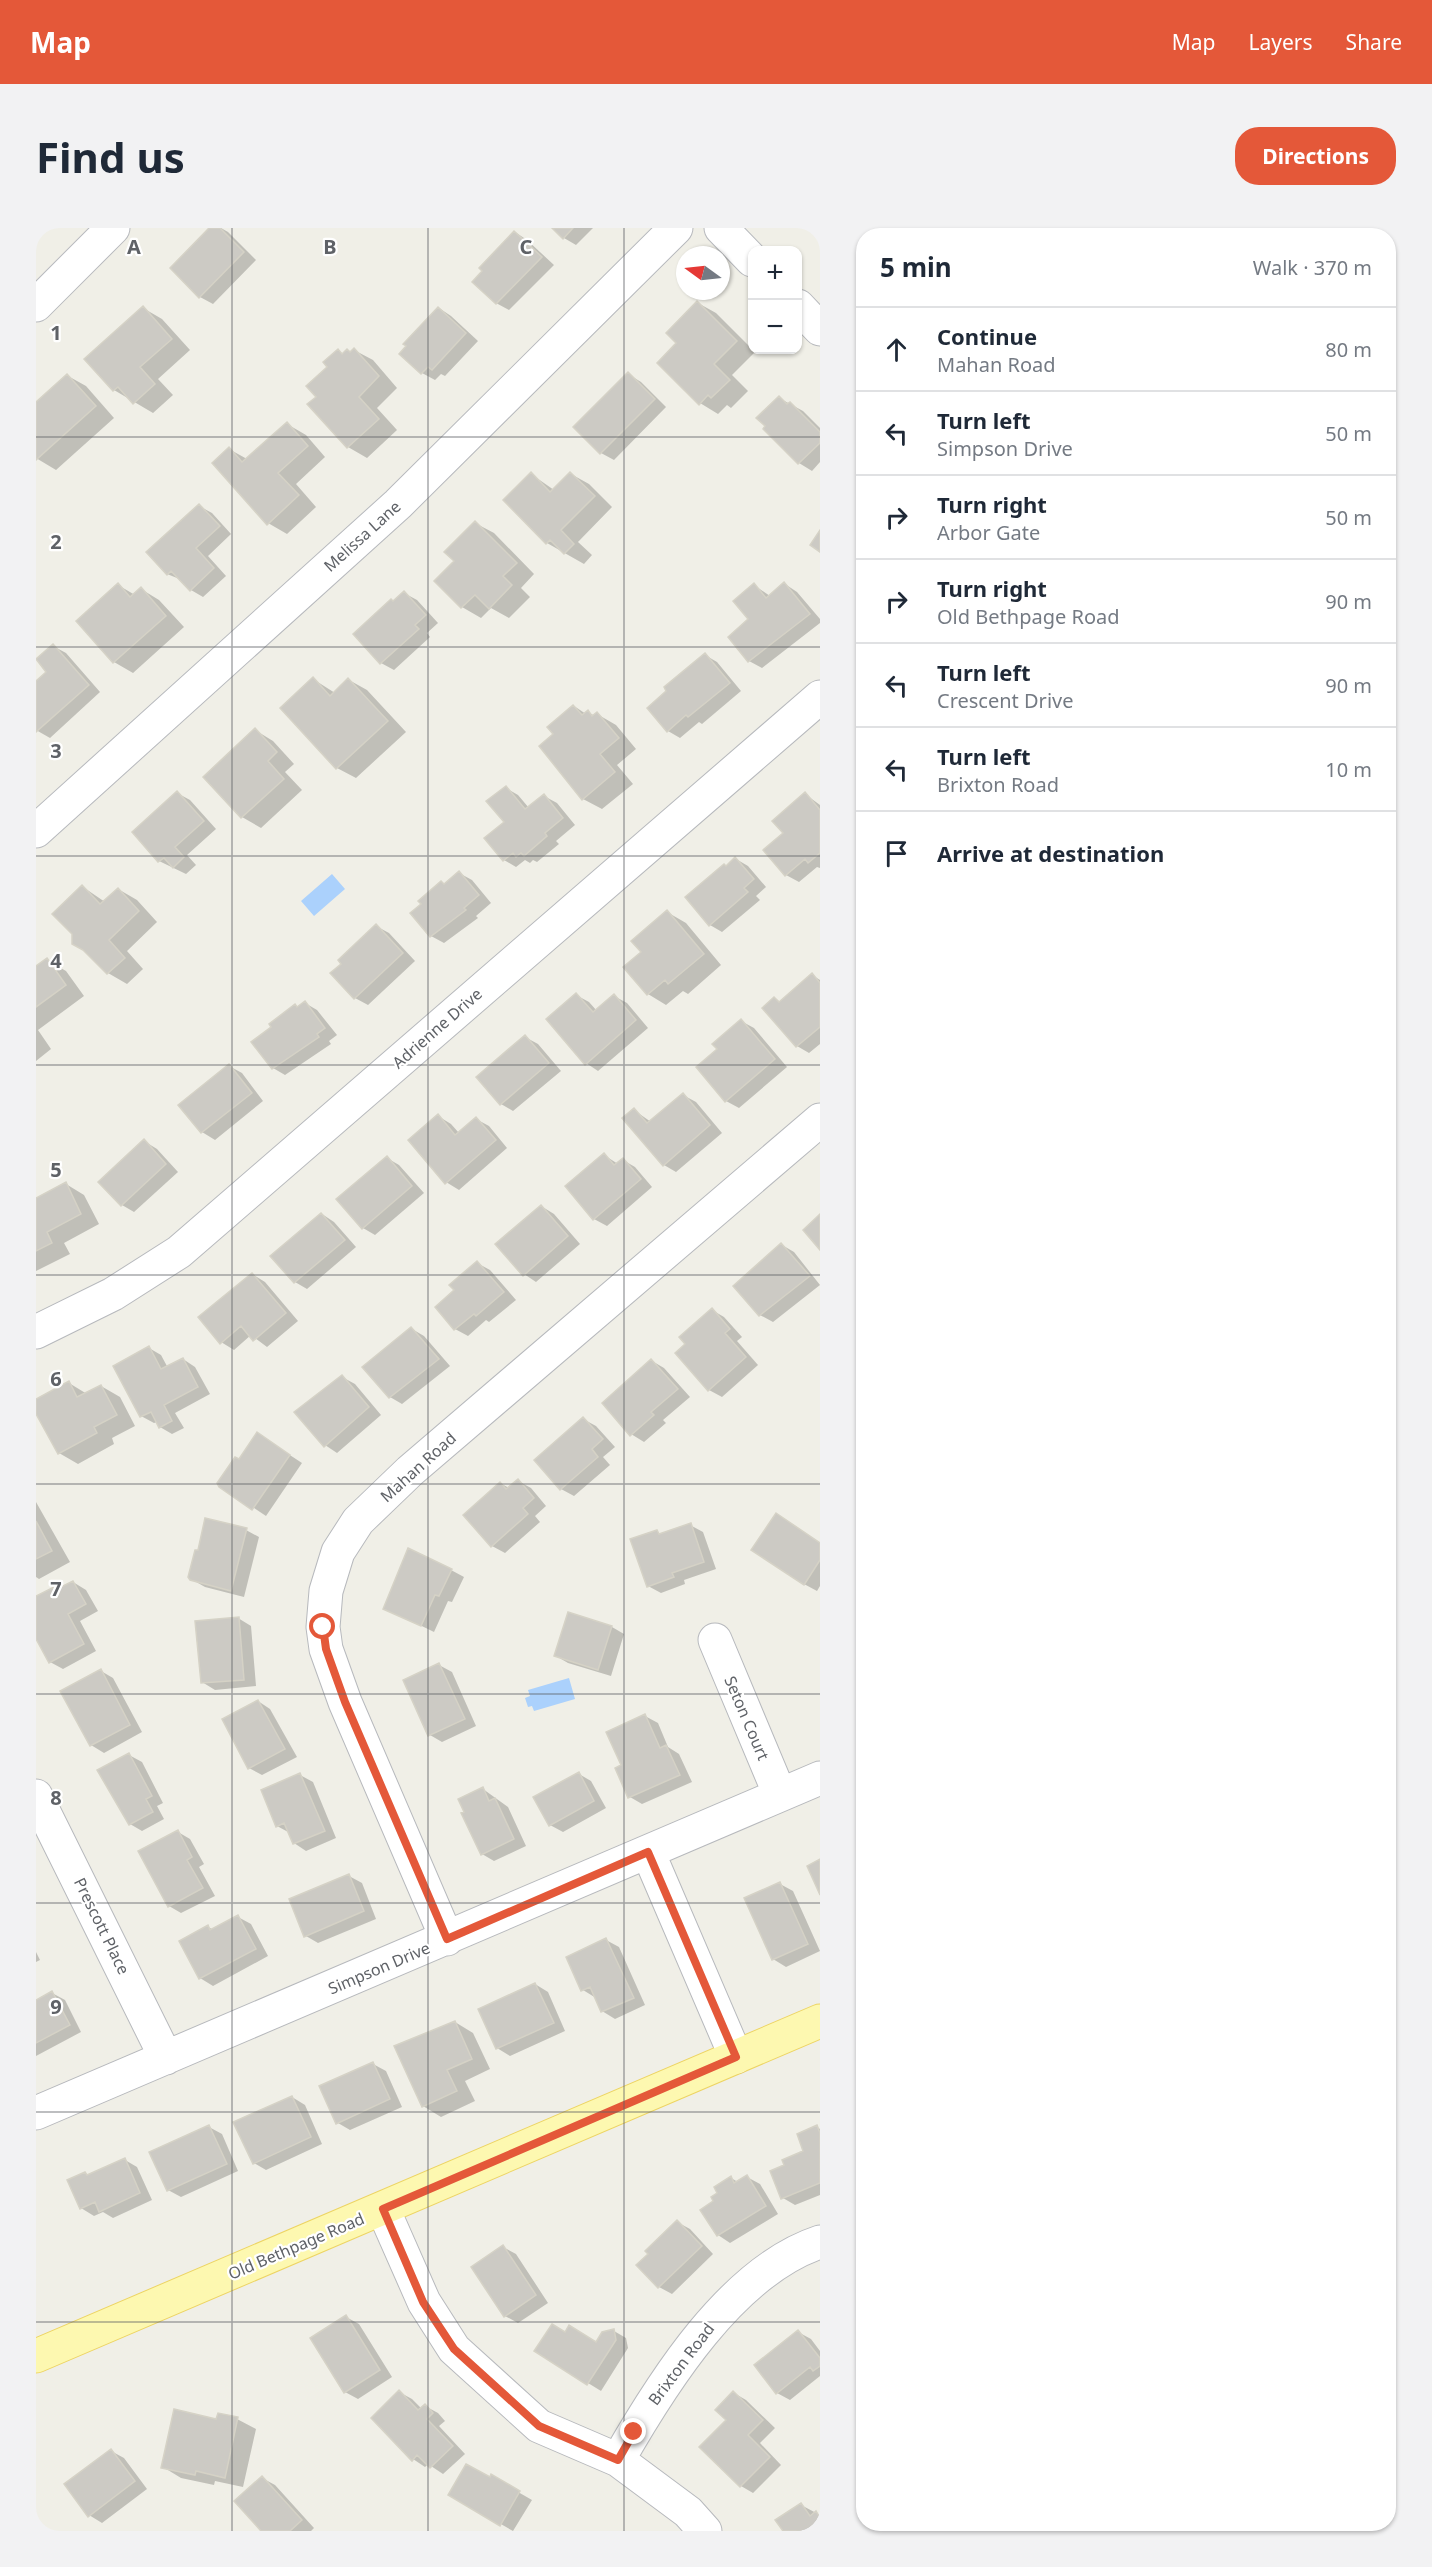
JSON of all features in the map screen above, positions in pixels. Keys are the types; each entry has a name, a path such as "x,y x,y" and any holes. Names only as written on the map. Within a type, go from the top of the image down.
{"main road":[{"name":"Old Bethpage Road","path":"36,2356 820,2021"}],"street":[{"path":"36,305 111,228"},
{"name":"Melissa Lane","path":"36,831 398,504 676,228"},
{"path":"721,228 748,255"},
{"path":"802,310 820,329"},
{"name":"Adrienne Drive","path":"36,1332 113,1294 179,1252 820,698"},
{"name":"Mahan Road","path":"447,1939 345,1702 326,1649 323,1627 326,1591 338,1552 358,1521 410,1471 820,1120"},
{"name":"Seton Court","path":"714,1640 780,1796"},
{"name":"Simpson Drive","path":"36,2113 820,1778"},
{"name":"Prescott Place","path":"36,1796 166,2058"},
{"path":"648,1852 736,2057"},
{"path":"383,2209 423,2302 454,2349 539,2426 618,2460 688,2512 705,2531"},
{"name":"Brixton Road","path":"618,2460 657,2392 705,2329 760,2276 809,2246 820,2242"}],"water":[{"path":"332,874 345,889 314,916 301,901"},
{"path":"569,1678 575,1699 534,1711 532,1706 528,1707 525,1698 530,1696 528,1690"}],"building":[{"path":"209,228 220,228 244,252 199,298 170,268"},
{"path":"552,228 573,228 563,239"},
{"path":"514,231 542,257 496,304 472,282 482,271 479,268"},
{"path":"697,301 737,341 714,364 730,380 711,398 708,395 699,405 657,363 676,343 666,333"},
{"path":"143,306 172,339 140,367 155,384 133,404 118,387 113,391 84,359"},
{"path":"438,307 466,333 432,370 428,367 421,374 399,354 406,346 403,344"},
{"path":"354,348 379,376 359,397 379,419 347,448 307,404 316,397 306,386 327,367 323,362 338,349 342,354 347,349 350,352"},
{"path":"628,372 655,399 600,454 573,427"},
{"path":"67,374 96,406 36,460 36,402"},
{"path":"779,396 787,404 790,402 820,432 820,443 798,464 763,429 765,426 756,418"},
{"path":"287,422 308,446 278,473 299,495 267,525 212,463 229,447 242,462"},
{"path":"531,472 550,492 570,472 595,496 561,530 574,544 564,554 550,540 546,544 503,500"},
{"path":"199,504 220,526 196,548 214,568 190,591 171,571 167,575 146,552"},
{"path":"475,521 517,563 503,576 512,585 489,609 475,595 461,608 434,581 454,561 444,552"},
{"path":"820,530 820,552 810,545"},
{"path":"784,582 810,614 748,662 728,637 748,619 733,601 754,583 766,598"},
{"path":"118,583 130,597 141,587 166,616 113,663 76,621"},
{"path":"404,591 426,615 415,625 419,629 380,664 353,634 391,599 393,601"},
{"path":"53,644 89,685 36,732 36,681 46,672 36,659"},
{"path":"705,653 730,683 667,732 647,708 666,691 664,687"},
{"path":"313,677 330,696 348,678 388,721 336,769 280,708"},
{"path":"573,705 582,715 588,710 592,716 597,712 619,738 600,754 615,772 582,800 539,746 553,734 547,727"},
{"path":"255,728 277,752 268,761 284,779 241,818 203,777"},
{"path":"506,786 525,809 544,794 563,818 545,833 547,836 524,856 521,853 516,857 513,853 503,861 484,838 504,822 486,801"},
{"path":"177,791 204,821 175,847 184,857 173,868 164,858 158,862 132,832"},
{"path":"805,792 820,810 820,853 808,863 805,859 785,876 763,850 783,833 772,821"},
{"path":"735,857 754,879 744,888 748,892 709,926 685,897"},
{"path":"459,871 479,895 464,908 466,910 430,937 410,913 421,904 418,901 441,881 444,884"},
{"path":"82,885 100,904 118,888 139,911 109,940 125,958 107,974 83,950 72,944 72,934 52,914"},
{"path":"667,910 704,954 668,984 665,980 647,995 623,967 641,952 631,941"},
{"path":"376,924 403,953 354,999 330,973 341,964 338,960"},
{"path":"47,958 66,985 36,1007 36,966"},
{"path":"812,973 820,983 820,1027 796,1047 762,1008 774,997 779,1002"},
{"path":"576,993 593,1012 614,994 636,1020 585,1065 546,1019"},
{"path":"305,1001 325,1028 317,1034 319,1037 272,1069 251,1042 271,1027 269,1024 295,1004 297,1007"},
{"path":"741,1019 775,1059 725,1102 696,1067 717,1049 712,1044"},
{"path":"525,1035 549,1063 500,1105 476,1077"},
{"path":"229,1064 252,1093 201,1133 178,1105"},
{"path":"683,1093 710,1125 663,1166 622,1118 634,1108 647,1123"},
{"path":"438,1114 455,1135 476,1117 496,1140 445,1184 408,1140"},
{"path":"144,1139 166,1164 121,1206 98,1182"},
{"path":"604,1153 614,1165 623,1158 641,1179 593,1220 565,1186"},
{"path":"387,1156 412,1186 362,1229 336,1199"},
{"path":"66,1182 81,1214 47,1232 52,1243 36,1251 36,1198"},
{"path":"541,1205 568,1236 523,1276 495,1244"},
{"path":"321,1213 345,1240 294,1283 270,1256"},
{"path":"820,1214 820,1250 803,1230"},
{"path":"781,1243 810,1276 759,1316 733,1286"},
{"path":"477,1261 504,1292 476,1316 474,1314 454,1330 435,1307 454,1290 449,1285"},
{"path":"252,1273 286,1313 253,1341 241,1326 220,1344 198,1317"},
{"path":"712,1308 730,1329 725,1333 746,1357 708,1391 675,1353 685,1344 679,1337"},
{"path":"411,1327 439,1359 389,1398 362,1367"},
{"path":"149,1346 161,1369 183,1358 198,1387 164,1405 172,1421 159,1428 151,1412 140,1417 113,1366"},
{"path":"651,1359 678,1389 651,1412 654,1415 630,1436 602,1403"},
{"path":"342,1375 369,1407 324,1447 294,1412"},
{"path":"69,1381 77,1397 101,1385 117,1415 94,1427 97,1433 58,1454 36,1414 36,1399"},
{"path":"583,1417 603,1439 592,1449 598,1457 560,1490 534,1460"},
{"path":"257,1432 290,1455 252,1510 219,1487 217,1483 235,1457 239,1459"},
{"path":"518,1479 534,1498 523,1508 528,1514 491,1547 463,1515 500,1482 506,1489"},
{"path":"776,1513 820,1543 820,1560 804,1585 751,1550"},
{"path":"205,1518 247,1528 231,1591 190,1580 188,1577 195,1550 198,1550"},
{"path":"36,1521 52,1551 36,1559"},
{"path":"691,1523 704,1562 672,1573 674,1577 647,1587 630,1539 657,1530 659,1534"},
{"path":"408,1548 452,1569 439,1596 435,1595 421,1626 383,1609"},
{"path":"73,1581 86,1604 68,1614 84,1644 49,1663 36,1639 36,1596"},
{"path":"568,1612 612,1626 598,1670 554,1656"},
{"path":"239,1617 244,1680 201,1683 195,1621"},
{"path":"439,1663 465,1719 428,1736 403,1680"},
{"path":"101,1669 130,1725 90,1746 60,1691"},
{"path":"258,1700 285,1749 248,1769 222,1719"},
{"path":"645,1714 660,1748 666,1745 680,1775 628,1798 615,1768 621,1765 606,1732"},
{"path":"129,1753 152,1796 146,1799 153,1812 129,1825 97,1770"},
{"path":"579,1772 594,1801 549,1826 533,1797"},
{"path":"300,1773 325,1831 293,1844 284,1823 276,1827 261,1790"},
{"path":"483,1787 489,1801 495,1798 514,1839 481,1855 461,1813 464,1812 458,1799"},
{"path":"178,1830 192,1857 187,1860 203,1888 168,1907 138,1851"},
{"path":"820,1859 820,1895 807,1866"},
{"path":"349,1874 364,1911 304,1937 289,1899"},
{"path":"780,1882 808,1944 772,1960 744,1898"},
{"path":"238,1915 256,1949 199,1979 179,1941 208,1925 210,1930"},
{"path":"606,1938 634,1998 601,2012 590,1987 581,1991 566,1957"},
{"path":"535,1983 554,2023 496,2049 478,2009"},
{"path":"52,1991 70,2025 36,2043 36,2000"},
{"path":"455,2021 472,2059 447,2070 457,2091 422,2107 394,2046"},
{"path":"373,2062 390,2099 336,2124 319,2086"},
{"path":"292,2096 311,2137 253,2164 233,2122"},
{"path":"209,2125 227,2164 167,2191 149,2152"},
{"path":"817,2125 820,2133 820,2183 781,2199 770,2171 784,2165 782,2160 803,2151 797,2134"},
{"path":"125,2158 140,2193 99,2212 95,2202 80,2209 67,2180 85,2172 87,2175"},
{"path":"747,2175 766,2206 717,2236 700,2210 713,2201 711,2197 717,2193 714,2187 731,2176 734,2183"},
{"path":"677,2220 702,2246 658,2288 636,2265 648,2254 645,2251"},
{"path":"503,2245 536,2295 504,2317 471,2267"},
{"path":"346,2315 380,2370 344,2393 310,2338"},
{"path":"552,2324 565,2332 569,2325 596,2342 602,2332 614,2329 616,2340 587,2385 534,2351"},
{"path":"798,2330 820,2358 820,2366 813,2371 810,2367 776,2394 754,2365"},
{"path":"399,2390 418,2410 425,2404 433,2413 427,2419 453,2446 430,2468 417,2455 412,2461 371,2418"},
{"path":"733,2391 763,2420 748,2435 770,2457 740,2487 699,2447 726,2420 715,2410"},
{"path":"174,2409 216,2419 218,2413 238,2417 225,2478 196,2471 195,2475 161,2468"},
{"path":"111,2449 135,2481 88,2517 64,2484"},
{"path":"466,2464 490,2477 491,2474 520,2491 500,2526 448,2495"},
{"path":"262,2476 302,2520 290,2531 261,2531 234,2501"},
{"path":"801,2503 810,2516 816,2511 820,2518 820,2531 783,2531 775,2520"}],"route":[{"path":"323,1627 326,1649 345,1702 447,1939 648,1852 736,2057 383,2209 423,2302 454,2349 504,2396 539,2426 618,2460 634,2432"}]}
